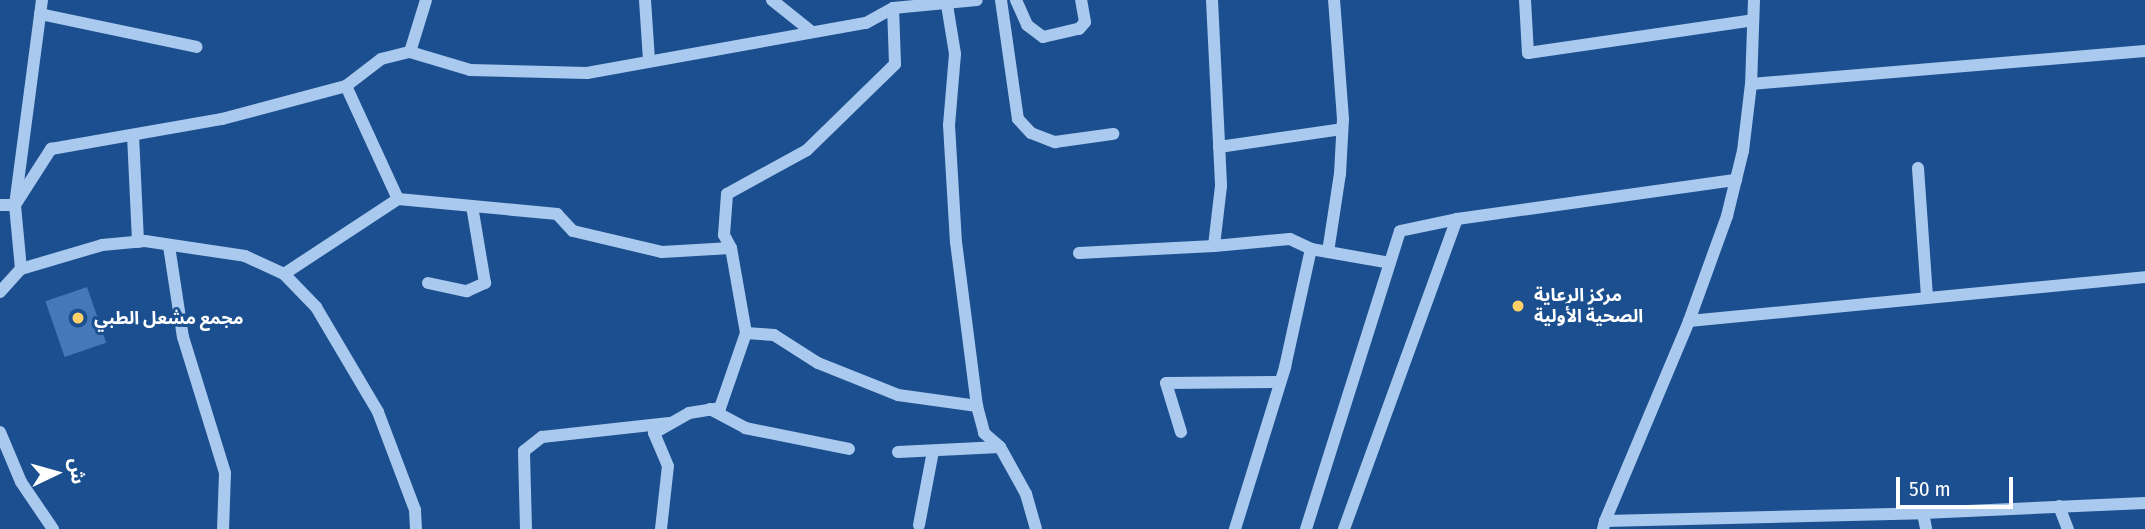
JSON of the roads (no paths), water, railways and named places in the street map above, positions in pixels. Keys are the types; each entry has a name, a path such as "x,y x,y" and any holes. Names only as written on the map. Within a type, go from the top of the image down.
{"street":[{"path":"20,269 15,205 42,0"},
{"path":"410,52 426,0"},
{"path":"645,0 649,61"},
{"path":"772,0 812,32"},
{"path":"15,205 51,149 222,118 346,86 381,59 410,52 470,70 545,75 649,61 866,23 899,5 947,5 977,0"},
{"path":"1001,0 1018,119 1031,133 1055,142 1113,134"},
{"path":"1016,0 1027,26 1044,37 1079,29 1085,22 1081,0"},
{"path":"1212,0 1221,186 1213,246"},
{"path":"1328,253 1342,129 1334,0"},
{"path":"1525,0 1528,52 1754,20"},
{"path":"1754,0 1751,84 1736,180 1689,321 1604,525 2145,503"},
{"path":"661,529 668,466 654,433 689,413 720,408 746,333 731,248 724,235 727,194 807,150 895,64 899,5"},
{"path":"947,5 955,54 949,125 956,242 977,407 984,433 1000,447 1026,494 1036,529"},
{"path":"40,14 197,47"},
{"path":"1751,84 2145,51"},
{"path":"346,86 398,199"},
{"path":"1219,147 1342,129"},
{"path":"132,135 138,242"},
{"path":"1918,168 1927,296"},
{"path":"1306,529 1400,231 1457,219 1736,180"},
{"path":"284,274 398,199 557,214 573,231 662,252 731,248"},
{"path":"0,205 15,205"},
{"path":"428,283 467,290 485,283 472,206"},
{"path":"1344,529 1457,219"},
{"path":"1079,253 1290,239 1311,249 1390,263"},
{"path":"0,292 20,269 102,245 138,242 246,256 284,274 316,307 378,412 415,510 416,529"},
{"path":"169,246 183,337 201,383 225,473 223,529"},
{"path":"1235,529 1280,382 1311,249"},
{"path":"1689,321 2145,277"},
{"path":"746,333 774,335 818,363 898,395 977,407"},
{"path":"1181,432 1166,383 1280,382"},
{"path":"710,410 745,428 849,449"},
{"path":"526,529 524,451 542,437 672,423"},
{"path":"0,432 21,482 53,529"},
{"path":"898,452 1000,447"},
{"path":"919,525 933,451"},
{"path":"2059,506 2068,529"},
{"path":"1923,513 1926,529"}],"place":[{"name":"مركز الرعاية الصحية الأولية","path":"1518,306"},
{"name":"مجمع مشعل الطبي","path":"78,318"}]}
